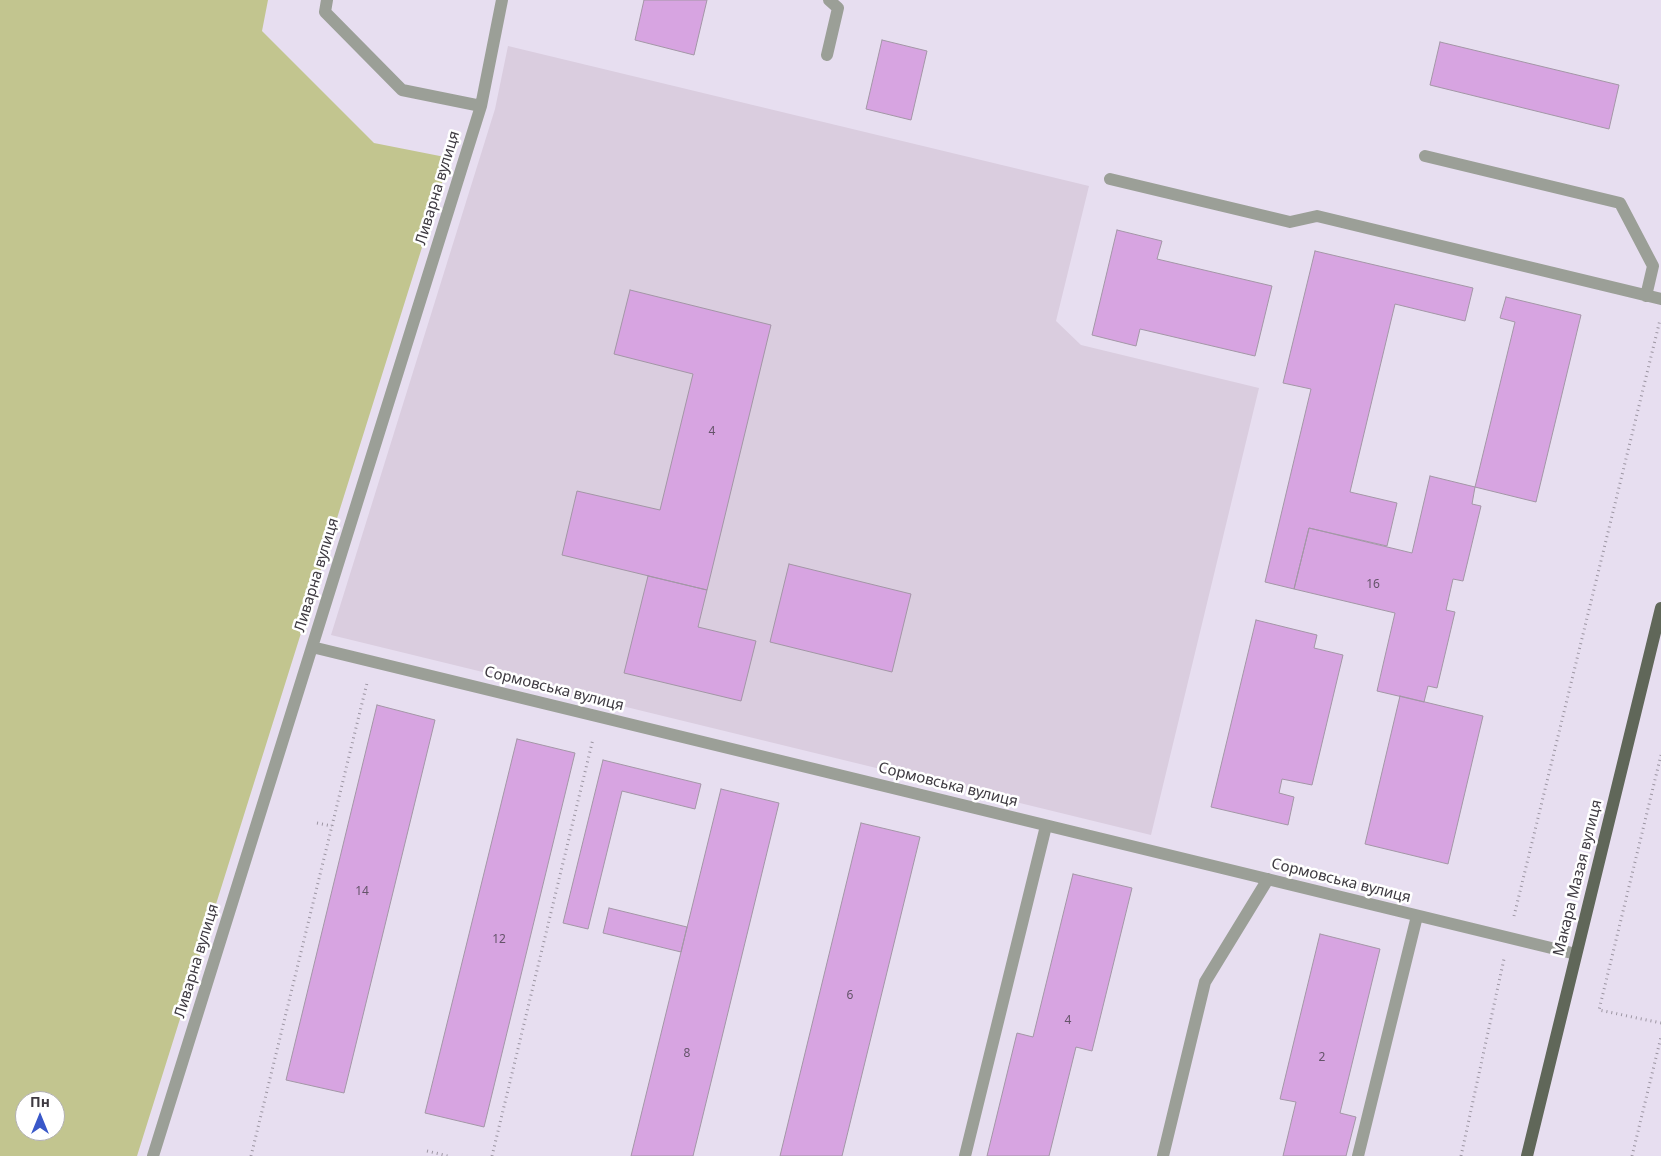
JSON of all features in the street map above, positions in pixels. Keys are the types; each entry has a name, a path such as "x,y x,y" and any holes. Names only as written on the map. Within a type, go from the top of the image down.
{"main road":[{"name":"Макара Мазая вулиця","path":"1527,1156 1661,608"}],"street":[{"path":"328,0 325,12 402,90 481,106"},
{"name":"Ливарна вулиця","path":"153,1156 481,106 502,0"},
{"path":"826,54 838,8 829,0"},
{"path":"1426,156 1620,203 1653,266 1646,296"},
{"path":"1110,179 1290,222 1317,216 1661,299"},
{"name":"Сормовська вулиця","path":"312,647 1576,954"},
{"path":"965,1156 1046,826"},
{"path":"1163,1156 1205,982 1268,879"},
{"path":"1358,1156 1417,916"}],"path":[{"path":"1461,1156 1509,938 1661,316"},
{"path":"251,1156 372,662"},
{"path":"492,1156 599,717"},
{"path":"1661,755 1599,1010 1661,1023"},
{"path":"317,822 332,826"},
{"path":"1632,1156 1661,1037"},
{"path":"427,1151 448,1156"}],"shaded area":[{"path":"508,46 1089,186 1056,321 1081,345 1259,388 1151,835 331,635 495,109"}],"green space":[{"path":"0,0 268,0 262,31 374,143 450,158 137,1156 0,1156"}],"building":[{"path":"644,0 707,0 694,55 635,40"},
{"path":"882,40 927,51 911,120 866,109"},
{"path":"1440,42 1619,85 1609,129 1430,85"},
{"path":"1117,230 1162,241 1157,259 1272,286 1255,356 1140,329 1136,346 1092,335"},
{"path":"1315,251 1473,288 1465,321 1395,304 1350,492 1397,503 1387,546 1309,528 1294,589 1265,582 1311,389 1283,383"},
{"path":"630,290 771,325 707,590 562,555 577,491 660,510 693,374 614,354"},
{"path":"1506,297 1581,315 1536,502 1475,487 1515,322 1500,318"},
{"path":"1430,476 1475,487 1472,504 1481,506 1463,581 1453,579 1446,610 1455,612 1437,688 1428,686 1424,702 1377,691 1395,613 1294,589 1309,528 1412,553"},
{"path":"789,564 911,594 892,672 770,642"},
{"path":"648,576 707,590 698,627 756,641 741,701 624,673"},
{"path":"1256,620 1317,635 1314,648 1343,655 1312,785 1282,779 1279,793 1294,797 1288,825 1211,807"},
{"path":"1400,696 1483,716 1448,864 1365,844"},
{"path":"377,705 435,720 344,1093 286,1080"},
{"path":"517,739 575,753 484,1127 425,1113"},
{"path":"603,760 701,784 695,809 622,791 588,929 563,923"},
{"path":"721,789 779,803 693,1156 631,1156"},
{"path":"861,823 920,837 842,1156 780,1156"},
{"path":"1073,874 1132,888 1092,1051 1076,1047 1049,1156 987,1156 1017,1033 1033,1037"},
{"path":"609,908 687,927 681,952 603,933"},
{"path":"1320,934 1380,949 1340,1113 1356,1117 1346,1156 1283,1156 1296,1102 1280,1099"}]}
